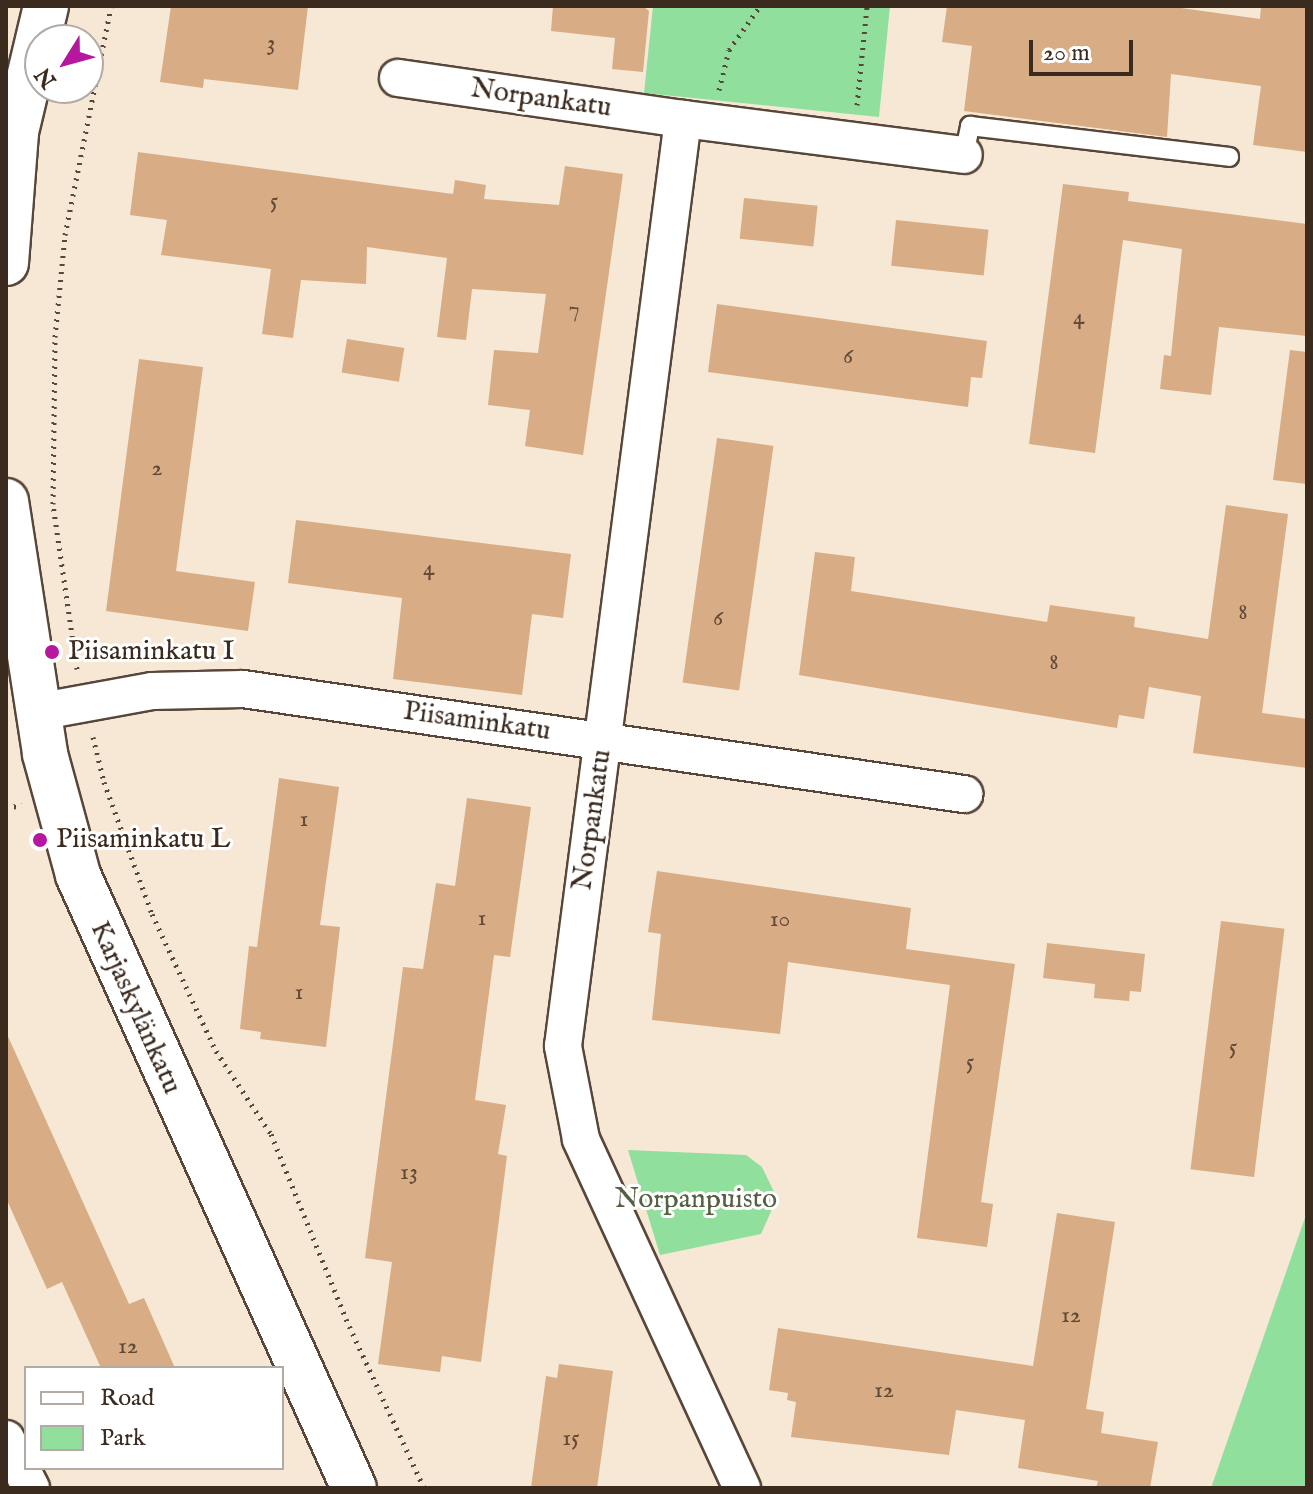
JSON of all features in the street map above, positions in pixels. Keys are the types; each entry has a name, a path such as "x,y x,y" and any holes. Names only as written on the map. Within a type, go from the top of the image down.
{"street":[{"path":"6,263 11,132 46,6"},
{"name":"Norpankatu","path":"398,78 964,155"},
{"name":"Norpankatu","path":"697,121 604,739 563,1046 581,1139 742,1488"},
{"name":"Karjaskylänkatu","path":"6,501 37,712 55,797 92,910 354,1488"},
{"name":"Piisaminkatu","path":"37,712 175,689 243,689 604,739 769,768 964,794"},
{"path":"6,1439 31,1488"}],"lane":[{"path":"964,155 970,126 1229,157"}],"path":[{"path":"111,6 65,235 55,337 53,504 85,704 104,782 152,914 216,1051 271,1134 346,1319 424,1488"},
{"path":"697,121 729,50 760,6"},
{"path":"853,138 867,6"},
{"path":"6,815 15,807"}],"green space":[{"path":"653,6 890,6 879,117 644,93"},
{"name":"Norpanpuisto","path":"628,1150 746,1155 762,1167 777,1198 761,1234 660,1255"},
{"path":"1307,1212 1307,1488 1211,1488"}],"building":[{"path":"171,6 308,6 298,90 204,79 203,88 160,82"},
{"path":"553,6 643,6 649,11 643,72 612,69 615,38 551,31"},
{"path":"947,6 1167,6 1260,19 1261,6 1307,6 1307,152 1253,145 1261,86 1171,74 1167,137 964,111 972,46 942,42"},
{"path":"138,152 453,194 455,180 486,185 484,199 559,205 565,166 623,174 583,455 525,446 530,410 488,405 494,350 538,353 546,294 472,289 466,340 437,337 447,258 367,247 366,284 301,280 293,338 262,334 271,269 161,255 167,220 130,215"},
{"path":"1063,184 1129,192 1128,201 1307,224 1307,336 1219,327 1211,395 1160,389 1164,355 1171,356 1182,249 1123,240 1095,453 1029,444"},
{"path":"744,198 818,206 813,247 740,239"},
{"path":"896,220 988,230 984,275 891,266"},
{"path":"717,304 987,341 982,378 971,377 968,407 708,372"},
{"path":"347,339 404,348 399,382 342,373"},
{"path":"1290,350 1307,352 1307,484 1273,480"},
{"path":"139,359 203,367 176,571 255,582 248,631 106,611"},
{"path":"717,438 773,446 739,691 683,683"},
{"path":"1226,505 1288,514 1262,713 1307,719 1307,768 1193,753 1201,696 1149,687 1144,719 1119,715 1117,728 799,675 815,552 855,557 851,591 1047,622 1050,605 1135,617 1134,627 1208,639"},
{"path":"296,520 571,554 563,618 532,614 522,695 393,679 402,598 288,583"},
{"path":"279,778 339,787 320,925 340,927 326,1047 260,1039 261,1032 240,1029 249,946 257,947"},
{"path":"467,798 531,807 510,957 494,955 475,1100 506,1105 498,1154 507,1156 481,1362 442,1356 440,1372 378,1364 392,1262 365,1258 403,967 423,969 436,883 455,886"},
{"path":"657,871 911,908 906,949 1015,964 981,1202 993,1204 987,1247 917,1238 950,985 788,962 780,1034 652,1020 661,934 648,932"},
{"path":"1221,921 1285,929 1254,1177 1191,1169"},
{"path":"1047,943 1145,954 1141,992 1130,991 1129,1001 1094,998 1095,984 1043,978"},
{"path":"6,1032 129,1304 144,1298 174,1366 100,1366 62,1282 47,1289 6,1198"},
{"path":"1057,1213 1115,1222 1086,1409 1104,1412 1101,1433 1158,1442 1150,1488 1096,1488 1098,1481 1018,1468 1025,1420 956,1410 949,1455 791,1437 796,1402 787,1400 788,1393 769,1390 778,1328 1033,1366"},
{"path":"559,1364 613,1371 597,1488 531,1488 546,1376 557,1378"}],"place":[{"name":"Piisaminkatu I","path":"52,652"},
{"name":"Piisaminkatu L","path":"40,840"}]}
